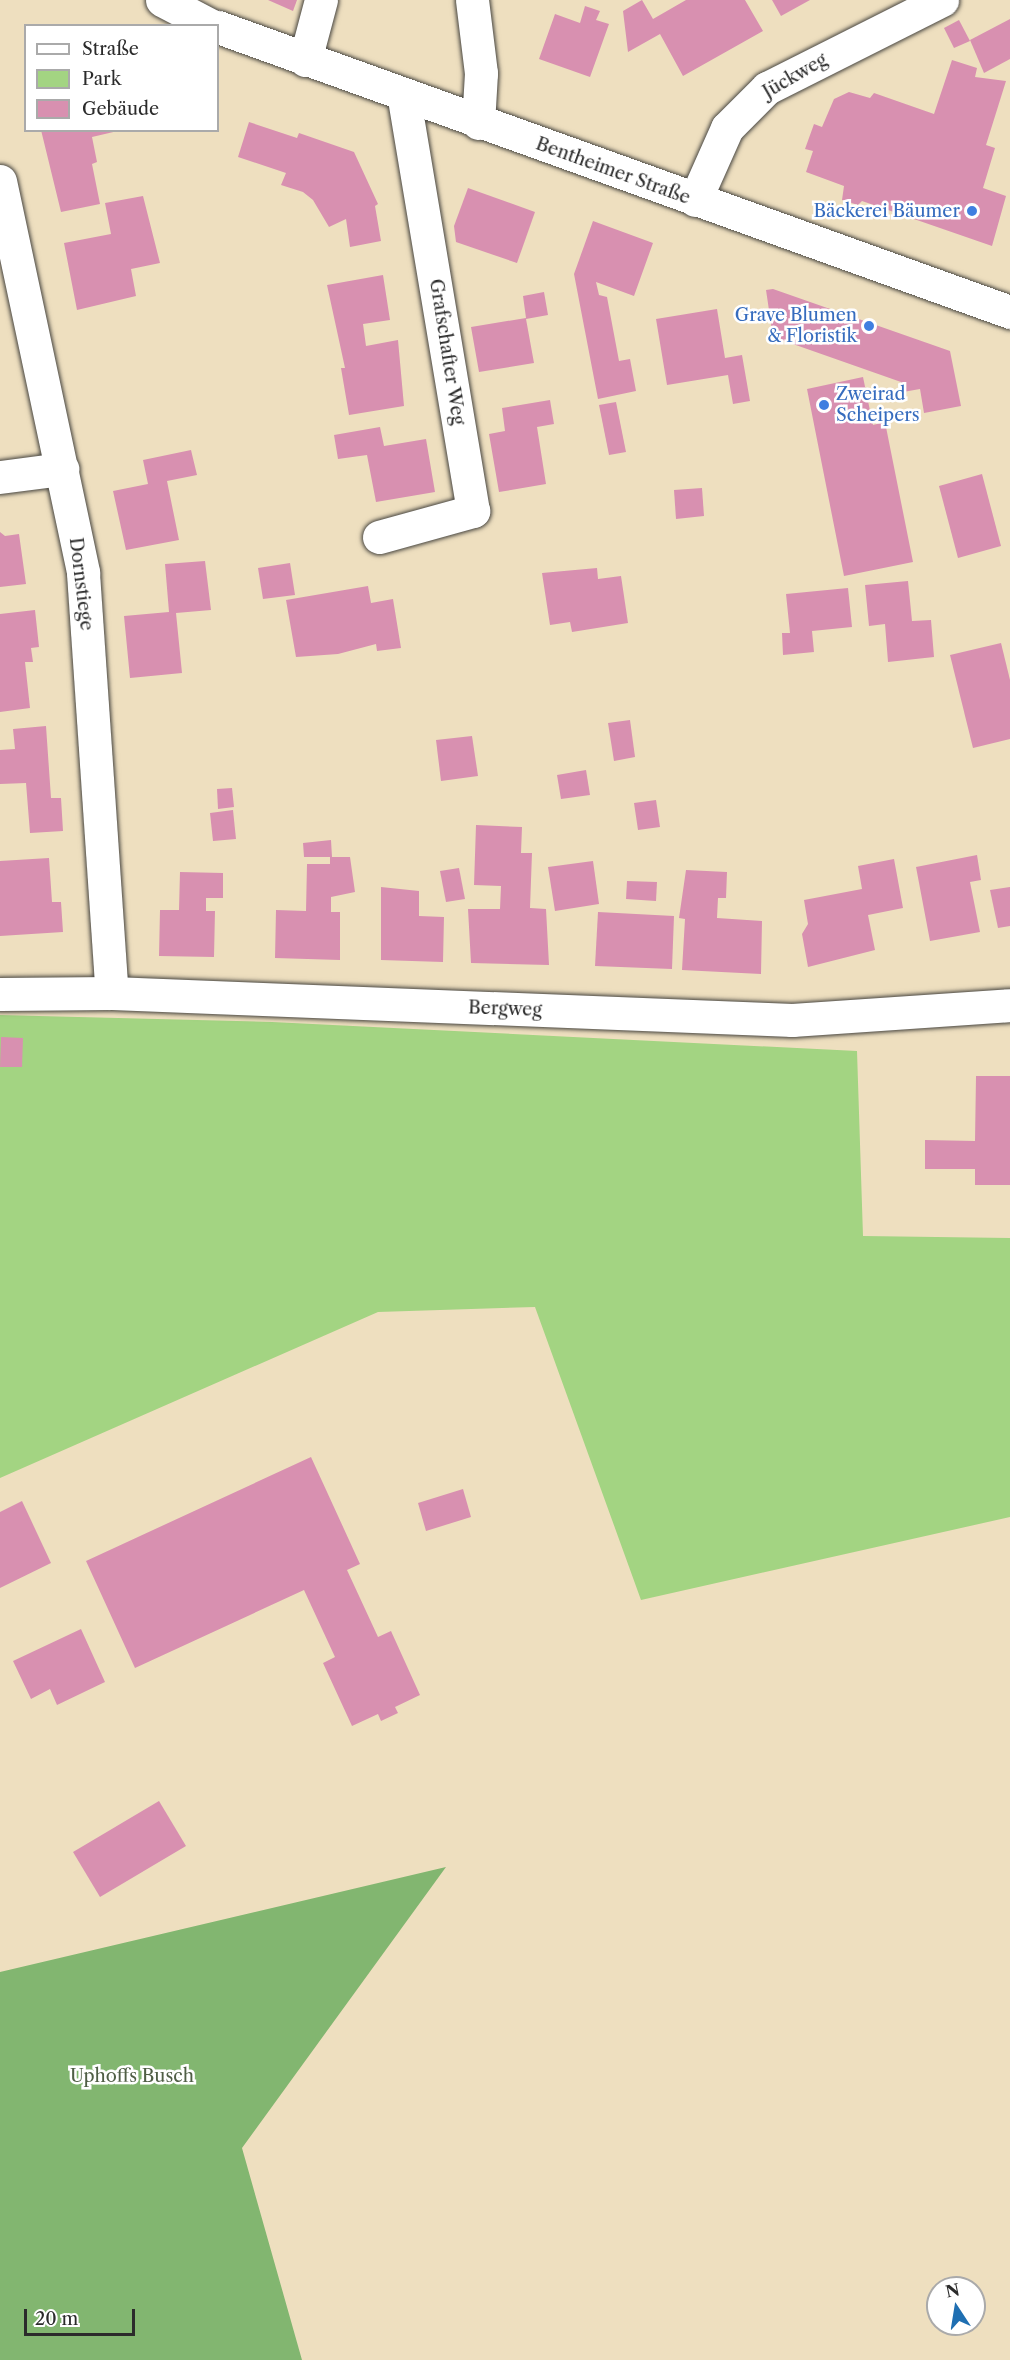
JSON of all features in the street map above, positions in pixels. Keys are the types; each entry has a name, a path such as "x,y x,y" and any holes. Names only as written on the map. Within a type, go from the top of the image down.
{"street":[{"path":"162,0 208,24"},
{"path":"304,60 321,0"},
{"path":"472,0 481,73 478,123"},
{"name":"Jückweg","path":"694,200 727,128 767,88 942,0"},
{"name":"Bentheimer Straße","path":"219,27 404,97 1010,312"},
{"name":"Grafschafter Weg","path":"379,537 473,511 404,97"},
{"name":"Dornstiege","path":"0,181 83,573 112,993"},
{"path":"0,477 62,469"},
{"name":"Bergweg","path":"0,994 112,993 792,1020 1010,1005"}],"green space":[{"path":"0,1015 272,1022 857,1051 863,1236 1010,1238 1010,1517 641,1600 535,1307 378,1312 0,1478"},
{"name":"Uphoffs Busch","path":"446,1867 242,2148 302,2360 0,2360 0,1972"}],"building":[{"path":"268,0 297,0 293,11"},
{"path":"642,0 653,19 686,0 745,0 763,31 683,76 660,34 628,52 623,11"},
{"path":"772,0 810,0 781,16"},
{"path":"585,6 600,11 596,20 609,24 590,77 539,59 555,14 580,23"},
{"path":"1010,19 1010,59 984,73 970,40"},
{"path":"959,20 970,41 954,48 944,28"},
{"path":"952,60 977,68 975,77 1006,81 986,145 995,148 983,188 1006,196 992,246 862,201 858,205 842,200 844,186 806,172 813,151 805,149 814,124 822,127 834,99 849,92 870,98 874,93 934,114"},
{"path":"249,122 297,138 299,133 354,152 378,204 375,206 381,241 350,247 346,219 329,227 313,200 303,192 281,185 286,173 238,157"},
{"path":"41,132 113,132 92,137 97,162 92,164 100,204 61,212"},
{"path":"468,188 535,212 517,263 456,242 454,226"},
{"path":"143,196 160,263 131,269 136,296 77,310 64,243 111,234 105,203"},
{"path":"593,221 653,243 634,296 596,282 599,295 607,297 619,361 630,359 636,391 598,399 574,274"},
{"path":"383,275 390,320 363,324 366,346 398,340 404,406 349,415 341,368 345,368 327,285"},
{"path":"773,289 950,351 961,406 924,413 920,389 903,392 901,382 773,337 766,290"},
{"path":"544,292 548,315 526,319 534,363 479,372 471,327 526,318 523,296"},
{"path":"717,309 725,358 742,355 750,401 733,404 728,375 667,385 656,319"},
{"path":"863,377 873,425 885,422 913,562 844,576 807,389"},
{"path":"550,400 554,424 537,427 546,484 499,492 489,434 505,431 502,408"},
{"path":"616,402 626,452 609,455 599,405"},
{"path":"380,427 384,446 426,439 435,492 376,502 367,455 338,459 334,435"},
{"path":"191,450 197,475 167,481 179,540 126,550 113,491 148,484 143,460"},
{"path":"982,474 1001,546 958,558 939,486"},
{"path":"702,488 704,516 676,519 674,490"},
{"path":"0,532 5,536 19,534 26,584 0,587"},
{"path":"205,561 211,610 176,613 182,673 130,678 124,616 169,612 165,564"},
{"path":"290,563 295,595 263,599 258,568"},
{"path":"597,568 598,579 621,576 628,623 572,632 570,622 550,625 542,573"},
{"path":"908,581 912,621 931,620 934,657 888,662 885,624 869,626 865,585"},
{"path":"368,586 371,603 393,599 401,648 377,651 376,644 338,654 296,657 286,600"},
{"path":"848,588 852,627 812,631 814,652 783,655 782,633 790,633 786,594"},
{"path":"35,610 39,647 31,648 33,662 25,662 30,708 0,712 0,614"},
{"path":"1001,643 1010,680 1010,739 973,748 950,655"},
{"path":"630,720 635,757 614,761 608,723"},
{"path":"46,726 51,798 61,798 63,831 30,833 26,783 0,784 0,750 15,749 13,729"},
{"path":"472,736 478,776 441,781 436,740"},
{"path":"586,770 590,795 561,799 557,775"},
{"path":"232,788 234,807 218,809 217,789"},
{"path":"656,800 660,827 638,830 634,803"},
{"path":"233,810 236,839 213,841 210,813"},
{"path":"476,825 522,827 521,853 532,853 530,908 546,909 549,965 471,963 468,909 500,909 501,886 474,885"},
{"path":"331,840 332,857 350,857 355,892 331,897 331,912 340,912 340,960 275,958 276,910 306,911 307,864 330,864 330,857 304,857 303,843"},
{"path":"977,855 981,880 970,882 980,932 930,941 916,867"},
{"path":"49,858 52,902 61,902 63,932 0,936 0,861"},
{"path":"894,859 903,908 868,915 875,950 808,967 802,934 808,924 804,900 862,889 858,866"},
{"path":"593,861 599,904 555,911 548,867"},
{"path":"459,868 465,899 446,902 440,871"},
{"path":"686,870 727,872 726,898 718,898 717,918 762,921 761,974 682,970 685,919 679,918"},
{"path":"180,872 223,873 223,898 206,898 206,911 215,911 214,957 159,956 160,910 179,910"},
{"path":"627,881 657,882 656,901 626,899"},
{"path":"381,887 419,891 419,916 444,917 443,962 381,960"},
{"path":"1010,887 1010,926 998,928 990,890"},
{"path":"598,912 674,916 672,969 595,966"},
{"path":"1,1037 23,1038 22,1067 0,1067"},
{"path":"976,1076 1010,1076 1010,1185 975,1185 975,1169 925,1169 925,1140 975,1141"},
{"path":"311,1457 360,1564 347,1570 378,1637 391,1631 420,1695 395,1707 398,1713 381,1721 378,1714 352,1726 323,1663 335,1657 304,1590 135,1668 86,1561"},
{"path":"463,1489 471,1517 426,1531 418,1503"},
{"path":"22,1501 51,1563 0,1588 0,1512"},
{"path":"81,1629 105,1682 57,1705 50,1689 31,1699 13,1661"},
{"path":"159,1801 186,1846 100,1897 73,1852"}],"place":[{"name":"Bäckerei Bäumer","path":"972,211"},
{"name":"Grave Blumen & Floristik","path":"869,326"},
{"name":"Zweirad Scheipers","path":"824,405"}]}
